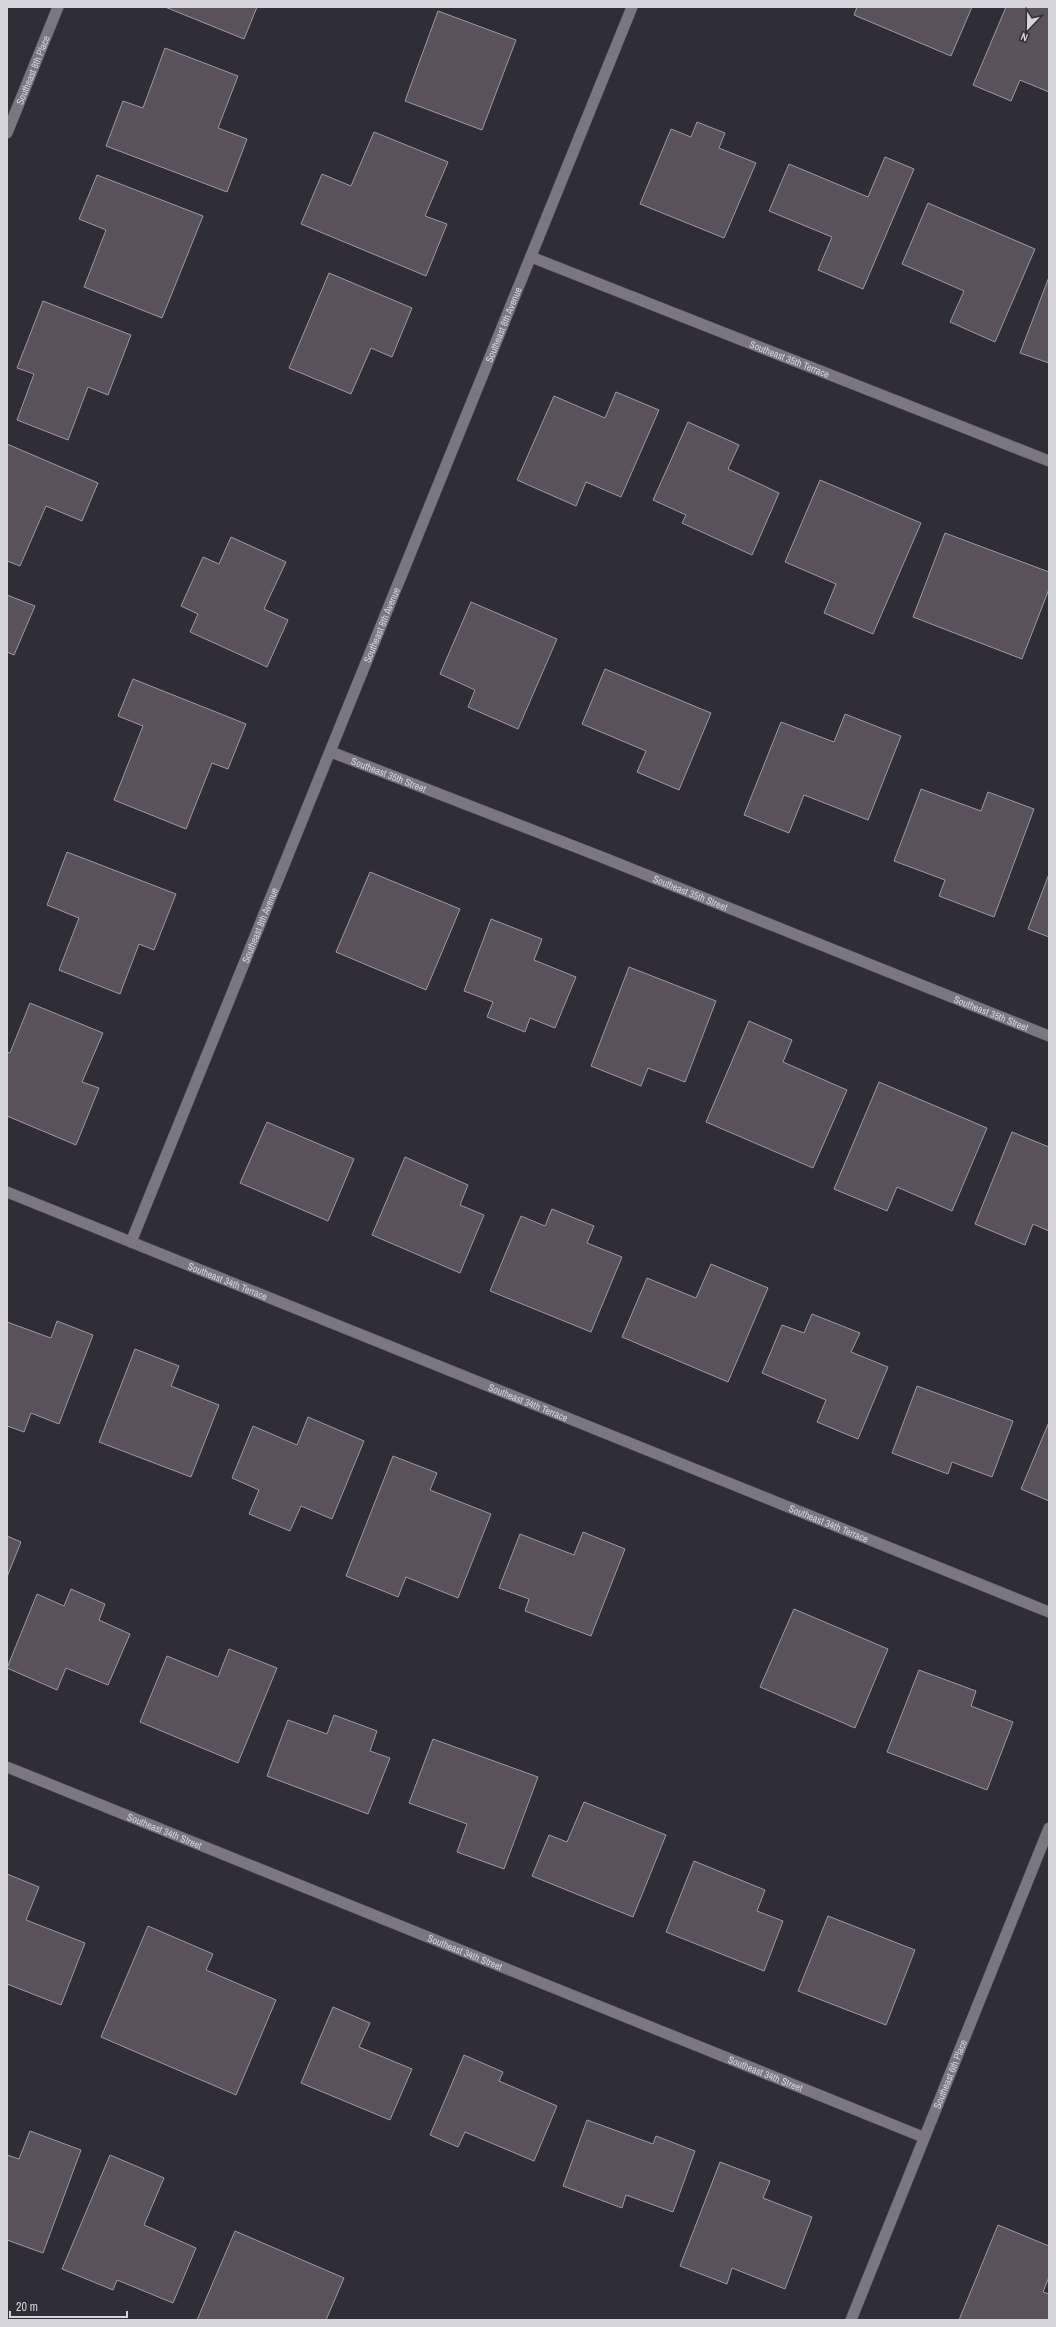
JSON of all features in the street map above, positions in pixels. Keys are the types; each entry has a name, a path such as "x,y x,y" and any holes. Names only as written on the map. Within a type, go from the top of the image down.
{"street":[{"name":"Southeast 8th Place","path":"7,133 58,7"},
{"name":"Southeast 8th Avenue","path":"131,1242 632,7"},
{"name":"Southeast 35th Terrace","path":"531,257 1049,461"},
{"name":"Southeast 35th Street","path":"331,752 607,858 1049,1036"},
{"name":"Southeast 34th Terrace","path":"7,1192 1049,1612"},
{"name":"Southeast 34th Street","path":"7,1767 922,2138"},
{"name":"Southeast 6th Place","path":"851,2320 922,2138 984,1992 1049,1828"}],"building":[{"path":"165,7 257,7 244,39"},
{"path":"857,7 972,7 951,56 854,15"},
{"path":"1006,7 1049,7 1049,92 1020,80 1011,101 973,85"},
{"path":"438,11 516,40 482,130 405,101"},
{"path":"165,48 238,76 218,128 247,139 227,192 106,146 123,101 143,108"},
{"path":"697,122 725,133 719,148 756,163 724,238 640,204 671,129 691,137"},
{"path":"374,132 448,162 425,216 447,224 426,276 301,224 322,174 351,186"},
{"path":"885,157 914,169 863,289 818,270 832,237 769,211 789,164 868,197"},
{"path":"97,175 203,216 162,318 84,287 106,230 79,219"},
{"path":"928,203 1035,249 995,342 950,322 964,291 902,264"},
{"path":"329,273 412,308 392,357 371,348 351,394 289,368"},
{"path":"1049,277 1049,363 1020,353"},
{"path":"43,301 131,335 108,395 88,387 68,440 17,420 34,374 17,368"},
{"path":"616,392 659,410 621,497 586,482 576,506 517,480 554,396 605,418"},
{"path":"688,422 739,445 728,469 779,493 752,555 682,523 686,515 653,500"},
{"path":"7,444 98,483 82,521 46,506 20,566 7,561"},
{"path":"820,480 921,523 873,634 824,613 836,584 785,562"},
{"path":"945,533 1049,572 1049,589 1022,659 913,617"},
{"path":"231,537 286,562 264,609 288,620 267,667 190,632 198,614 181,606 203,557 219,564"},
{"path":"7,595 35,606 14,655 7,652"},
{"path":"471,602 557,639 518,729 468,707 475,690 440,674"},
{"path":"605,669 711,713 679,790 637,772 646,751 582,724"},
{"path":"133,679 246,724 228,769 212,763 186,829 114,800 143,726 118,716"},
{"path":"845,714 901,736 868,820 804,795 789,833 744,815 781,722 834,742"},
{"path":"921,789 981,811 988,792 1034,809 994,917 939,896 945,880 894,861"},
{"path":"67,852 176,894 154,950 139,944 120,994 59,970 79,918 47,905"},
{"path":"370,872 460,909 426,990 336,952"},
{"path":"1049,874 1049,937 1028,929"},
{"path":"491,919 542,939 534,960 576,977 555,1028 530,1018 525,1032 487,1017 493,1002 464,991"},
{"path":"629,967 716,1001 685,1082 648,1068 641,1086 591,1066"},
{"path":"30,1003 103,1033 82,1082 99,1088 76,1145 7,1116 7,1052 10,1053"},
{"path":"749,1021 792,1040 783,1062 847,1090 813,1168 706,1122"},
{"path":"879,1082 987,1128 952,1211 897,1187 887,1211 834,1189"},
{"path":"267,1122 354,1159 328,1221 240,1183"},
{"path":"1012,1132 1049,1147 1049,1231 1033,1224 1025,1245 975,1224"},
{"path":"405,1157 468,1185 460,1205 484,1215 460,1273 372,1235"},
{"path":"552,1209 594,1226 587,1243 622,1257 591,1332 490,1291 521,1216 545,1226"},
{"path":"711,1264 768,1288 728,1382 622,1337 647,1278 696,1298"},
{"path":"812,1314 860,1333 851,1352 888,1367 858,1439 817,1422 826,1400 762,1373 782,1325 804,1333"},
{"path":"57,1321 93,1335 59,1424 31,1413 24,1432 7,1426 7,1322 51,1338"},
{"path":"135,1349 179,1366 171,1386 219,1405 191,1477 99,1442"},
{"path":"917,1386 1013,1421 992,1477 952,1462 948,1474 892,1453"},
{"path":"308,1417 364,1441 332,1519 301,1506 290,1531 249,1514 259,1490 232,1478 253,1426 297,1445"},
{"path":"1049,1422 1049,1501 1021,1489"},
{"path":"393,1456 437,1473 430,1490 491,1514 458,1598 406,1577 398,1597 346,1576"},
{"path":"583,1532 625,1549 591,1636 525,1611 529,1599 499,1588 520,1534 574,1555"},
{"path":"7,1536 21,1542 7,1577"},
{"path":"71,1589 105,1604 99,1620 130,1634 108,1685 66,1668 57,1690 7,1668 37,1594 64,1606"},
{"path":"794,1609 888,1649 855,1728 760,1687"},
{"path":"229,1649 277,1668 238,1763 140,1722 167,1656 218,1677"},
{"path":"919,1670 976,1691 971,1706 1013,1722 987,1790 887,1752"},
{"path":"334,1715 377,1731 370,1751 390,1758 368,1814 267,1776 288,1720 327,1734"},
{"path":"433,1739 538,1777 504,1869 457,1852 467,1824 409,1803"},
{"path":"584,1802 666,1835 633,1917 532,1876 549,1835 567,1842"},
{"path":"694,1861 765,1890 757,1911 783,1921 764,1971 666,1932"},
{"path":"7,1874 39,1887 26,1920 85,1943 61,2005 7,1984"},
{"path":"828,1916 915,1950 886,2025 798,1991"},
{"path":"148,1926 213,1954 206,1970 276,2000 236,2095 101,2037"},
{"path":"333,2007 370,2023 359,2047 412,2069 390,2120 301,2083"},
{"path":"464,2055 503,2072 499,2081 557,2106 534,2161 465,2132 458,2147 430,2135"},
{"path":"587,2120 653,2144 656,2136 695,2151 673,2212 626,2195 622,2208 563,2186"},
{"path":"30,2131 81,2150 43,2253 7,2240 7,2155 19,2159"},
{"path":"110,2155 164,2178 144,2225 196,2248 173,2303 117,2280 113,2290 62,2269"},
{"path":"720,2162 770,2181 763,2198 812,2217 785,2289 732,2268 727,2284 680,2266"},
{"path":"998,2225 1049,2246 1049,2277 1043,2292 1049,2294 1049,2320 959,2320"},
{"path":"235,2231 344,2278 326,2320 197,2320"}]}
